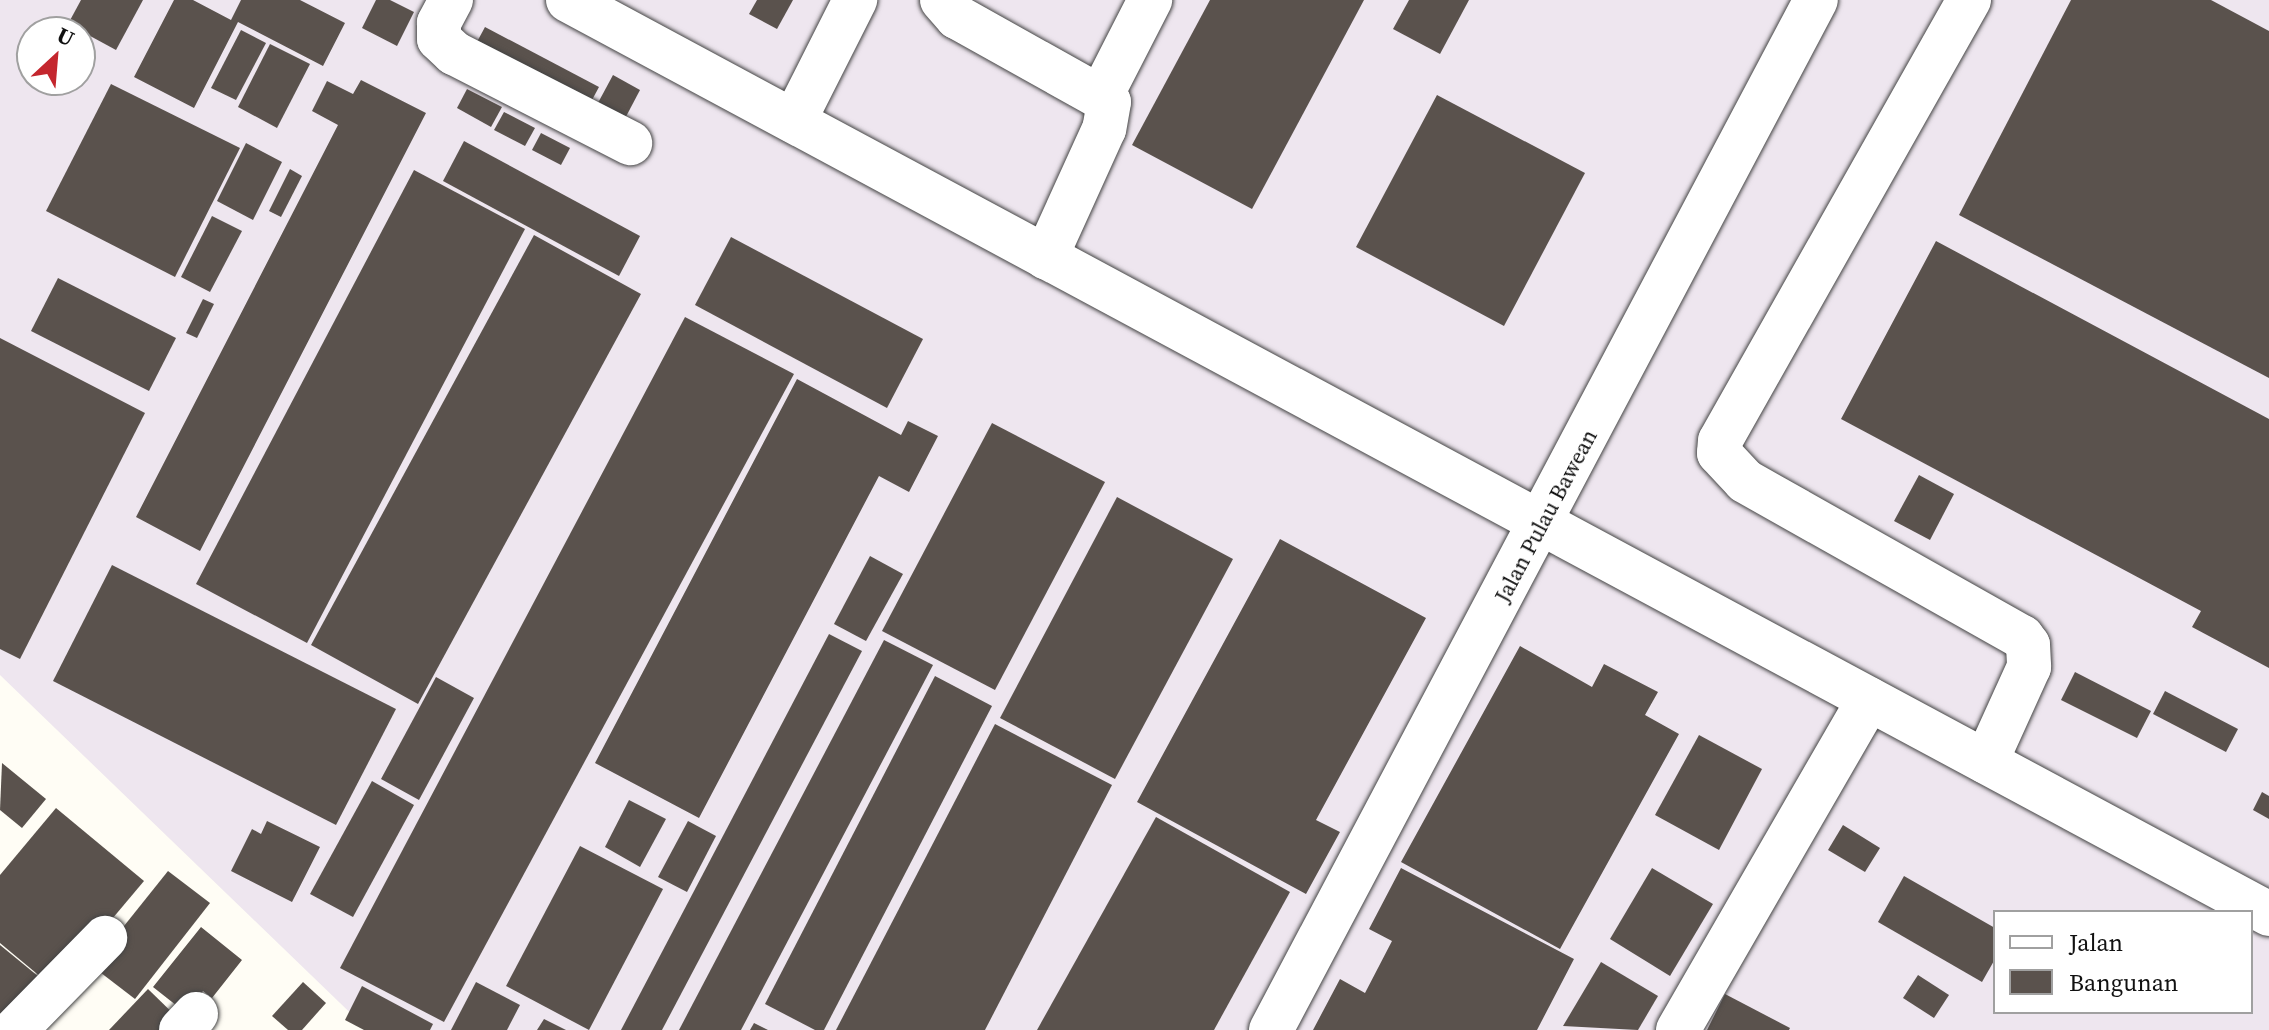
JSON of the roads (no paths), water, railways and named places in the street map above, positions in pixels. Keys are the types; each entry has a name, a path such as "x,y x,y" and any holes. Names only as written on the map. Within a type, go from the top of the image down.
{"street":[{"path":"451,0 439,23 439,39 454,53 630,143"},
{"path":"568,0 2269,914"},
{"path":"794,121 855,0"},
{"path":"942,0 957,17 1102,94 1110,108 1104,129 1046,257"},
{"path":"1102,94 1150,0"},
{"name":"Jalan Pulau Bawean","path":"1271,1030 1542,524 1816,0"},
{"path":"1969,0 1720,441 1719,453 1745,481 2022,637 2028,645 2029,667 1986,762"},
{"path":"1678,1030 1869,699"},
{"path":"15,1030 105,938"}]}
